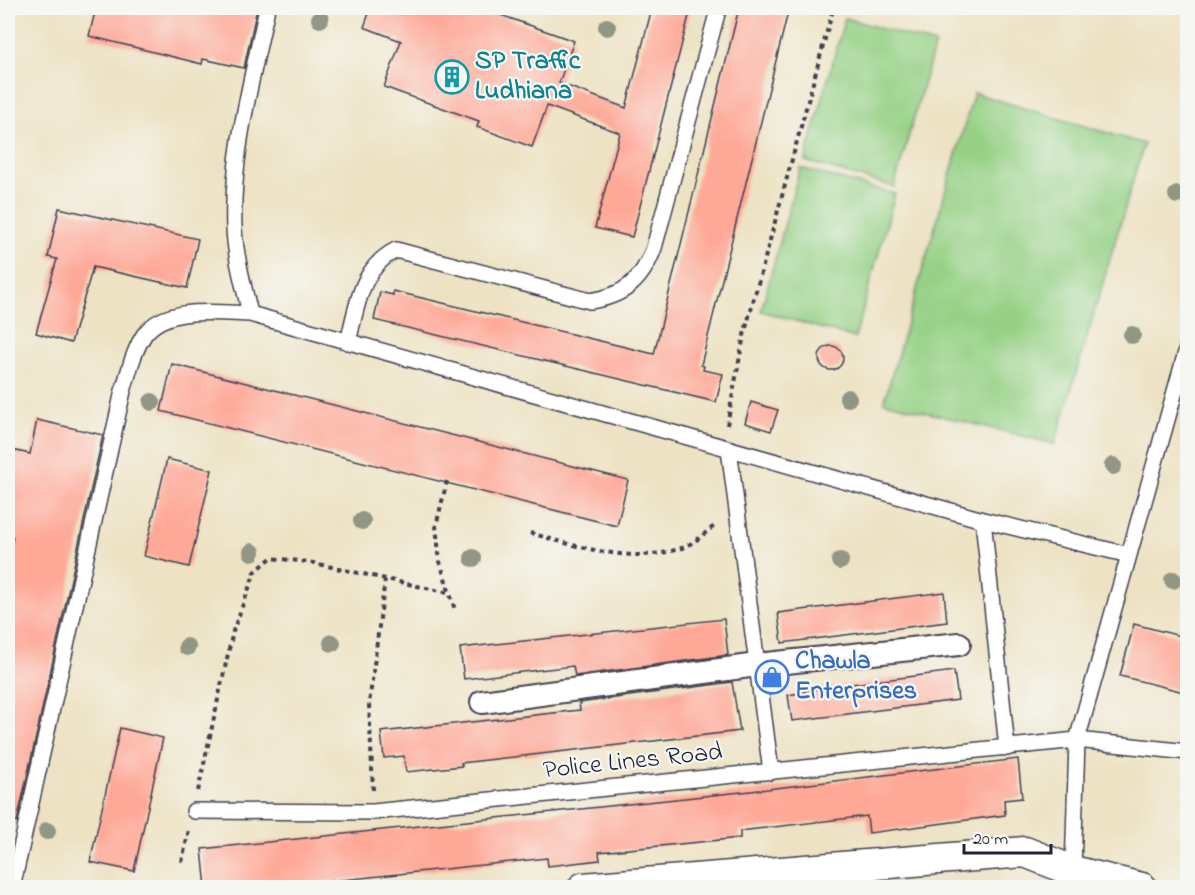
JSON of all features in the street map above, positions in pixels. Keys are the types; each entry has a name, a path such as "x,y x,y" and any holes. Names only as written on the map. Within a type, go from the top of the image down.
{"street":[{"path":"482,702 757,665 959,644"},
{"path":"583,888 1025,852 1073,871 1142,888"}],"lane":[{"path":"249,314 234,229 236,175 238,152 267,8"},
{"path":"348,342 368,273 378,261 396,250 590,301 611,298 626,290 645,267 654,248 718,10"},
{"path":"12,888 134,353 146,332 171,316 213,313 249,314 983,520 1129,555"},
{"path":"1073,871 1077,740 1188,345"},
{"path":"729,449 771,772"},
{"path":"983,520 1007,748"},
{"name":"Police Lines Road","path":"194,811 373,812 1077,740 1188,752"}],"path":[{"path":"729,449 727,417 742,344 832,13"},
{"path":"447,481 436,526 440,562 455,610"},
{"path":"531,533 605,554 651,554 684,548 737,509"},
{"path":"183,862 232,631 255,572 270,558 309,562 449,593"},
{"path":"373,812 369,704 386,579"}],"green space":[{"path":"845,18 935,44 894,187 805,161"},
{"path":"974,93 1144,144 1055,444 884,402"},
{"path":"800,168 895,194 855,338 761,311"}],"building":[{"path":"96,8 257,8 244,68 203,59 202,64 89,36"},
{"name":"SP Traffic Ludhiana","path":"371,8 384,8 401,14 404,8 481,8 574,41 559,83 626,108 652,8 691,8 632,237 595,228 620,133 547,106 532,147 477,127 479,121 384,87 401,41 364,27"},
{"path":"739,8 789,8 701,365 704,366 703,370 723,374 716,402 374,320 380,292 393,295 393,291 654,354"},
{"path":"59,208 198,239 187,288 93,267 71,343 36,333 57,259 48,257"},
{"path":"831,346 839,350 843,358 839,366 831,370 823,366 819,358 823,350"},
{"path":"172,364 628,480 617,526 161,411"},
{"path":"751,402 778,410 771,431 745,423"},
{"path":"37,420 103,435 17,822 8,821 8,561 13,537 8,536 8,474 12,450 30,454"},
{"path":"167,459 212,470 189,567 144,556"},
{"path":"944,592 947,622 782,643 778,613"},
{"path":"724,619 728,655 575,676 573,666 464,679 460,648"},
{"path":"1134,624 1188,638 1188,693 1120,676"},
{"path":"954,671 958,700 792,721 788,695 805,692 805,690"},
{"path":"732,682 740,731 461,763 462,766 406,772 404,756 384,758 381,732 580,710 579,703"},
{"path":"120,728 163,738 134,871 90,862"},
{"path":"1018,759 1022,798 1004,800 1005,815 869,833 867,816 740,831 740,838 599,852 600,860 548,866 547,858 268,888 206,888 202,849 751,791"}],"place":[{"name":"SP Traffic Ludhiana","path":"452,77"},
{"name":"Chawla Enterprises","path":"772,677"}]}
